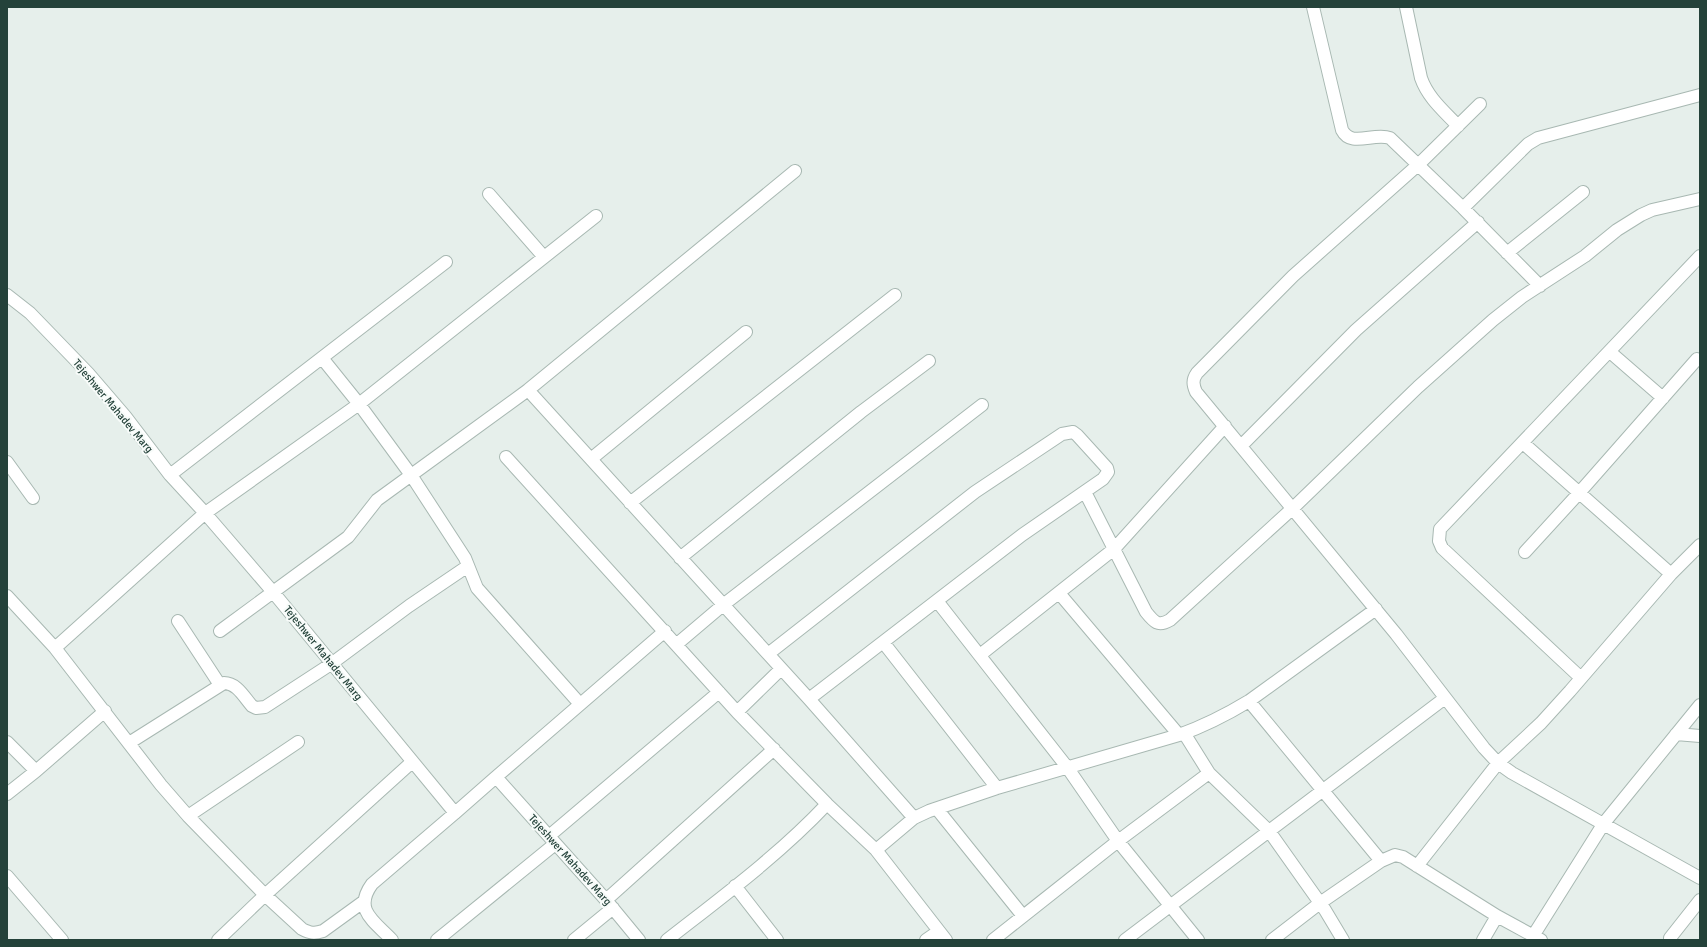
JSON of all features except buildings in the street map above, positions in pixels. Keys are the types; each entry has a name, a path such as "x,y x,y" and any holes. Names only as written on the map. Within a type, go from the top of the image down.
{"street":[{"path":"1313,7 1342,130 1345,136 1356,139 1378,136 1390,138 1419,164 1478,222 1540,286"},
{"path":"1406,7 1421,78 1425,88 1430,97 1458,126"},
{"path":"1463,208 1528,144 1538,138 1700,95"},
{"path":"1480,104 1419,164 1293,276 1194,378 1193,385 1196,392 1376,609 1484,748 1498,763 1512,773 1604,823 1700,878"},
{"path":"220,631 348,537 377,500 528,390 795,171"},
{"path":"1507,253 1583,192"},
{"path":"489,194 544,257"},
{"path":"1085,492 1146,612 1154,622 1159,625 1165,624 1293,508 1418,387 1493,320 1585,256 1617,230 1641,215 1652,210 1700,199"},
{"path":"55,648 205,513 359,404 596,216"},
{"path":"1241,446 1356,330 1478,222"},
{"path":"1581,678 1442,548 1439,541 1440,529 1700,256"},
{"path":"170,475 446,262"},
{"name":"Tejeshwer Mahadev Marg","path":"7,295 30,313 88,373 170,475 274,592 455,813"},
{"path":"630,503 895,296"},
{"path":"591,459 746,332"},
{"path":"1610,352 1663,398"},
{"path":"322,358 359,404 411,475 460,550 477,588 486,600 580,704"},
{"path":"1525,552 1697,359"},
{"path":"680,558 861,412 929,361"},
{"path":"528,390 809,699 914,818"},
{"path":"677,644 723,605 982,405"},
{"path":"980,655 1114,549 1225,426"},
{"path":"768,654 975,492 1067,432 1073,432 1077,435 1107,468 1108,472 1106,476 1022,535 809,699"},
{"path":"1523,443 1671,574"},
{"path":"506,457 737,712 827,804 876,850 943,935 926,940"},
{"path":"7,462 33,498"},
{"path":"1417,866 1498,763 1541,723 1671,574 1700,545"},
{"path":"129,743 220,685 229,683 235,686 252,706 260,708 265,707 331,663 409,606 468,566"},
{"path":"1060,592 1181,734 1209,773 1269,831 1320,903 1343,940"},
{"path":"7,596 55,648 161,785 188,816 265,895 302,929 308,933 316,934 323,932 363,902"},
{"path":"937,601 1067,767 1118,841 1198,940"},
{"path":"876,850 914,818 937,809 997,788 1181,734 1204,726 1227,715 1249,701 1376,609"},
{"path":"178,621 220,685"},
{"path":"392,940 365,910 363,902 365,894 372,884 665,631"},
{"path":"883,642 997,788"},
{"path":"737,712 781,669"},
{"path":"437,940 719,692"},
{"path":"1125,940 1445,698"},
{"path":"1249,701 1381,861"},
{"path":"1272,940 1320,903 1381,861 1395,856 1403,857 1497,916 1537,938 1604,823 1700,705"},
{"path":"7,794 36,771 104,711"},
{"path":"1676,734 1700,736"},
{"path":"7,742 36,771"},
{"path":"188,816 298,742"},
{"path":"574,940 609,904 774,749"},
{"path":"220,939 265,895 412,762"},
{"path":"993,940 1118,841 1209,773"},
{"name":"Tejeshwer Mahadev Marg","path":"496,777 639,940"},
{"path":"667,940 802,830 827,804"},
{"path":"937,809 1023,916"},
{"path":"7,876 62,940"},
{"path":"735,886 777,940"},
{"path":"1670,938 1700,900"},
{"path":"1483,940 1497,916"}]}
